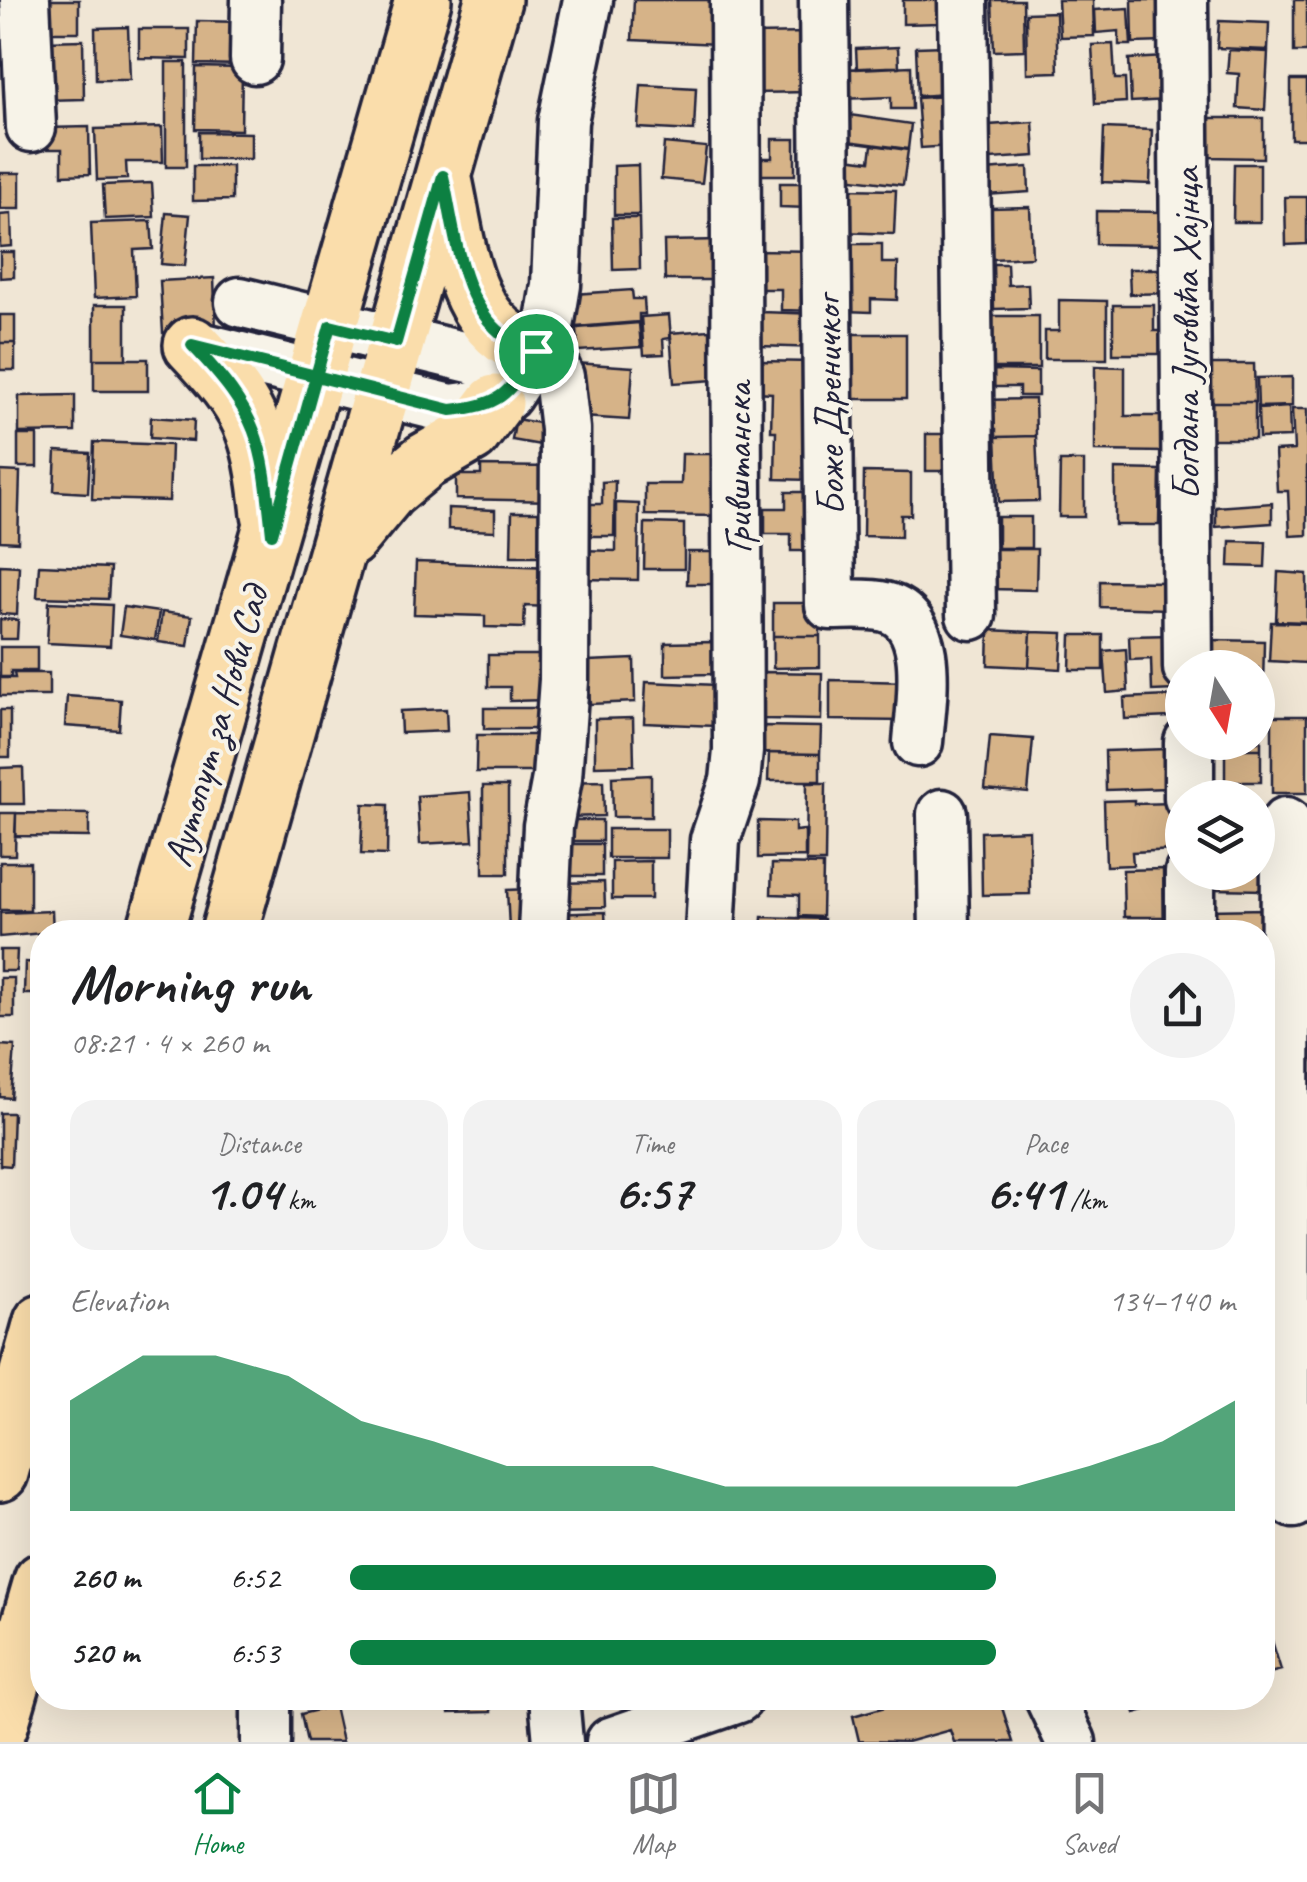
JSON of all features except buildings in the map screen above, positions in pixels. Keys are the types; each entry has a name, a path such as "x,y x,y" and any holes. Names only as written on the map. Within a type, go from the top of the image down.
{"main road":[{"name":"Аутопут за Нови Сад","path":"159,920 423,0"},
{"name":"Аутопут за Нови Сад","path":"232,920 493,0"},
{"path":"340,549 388,491 425,461 472,434 518,375 505,339 480,312 463,263 443,176"},
{"path":"192,345 224,378 253,425 264,452 272,534"},
{"path":"0,1473 30,1365"},
{"path":"0,1726 30,1624"},
{"path":"20,1659 30,1700"},
{"path":"32,1710 40,1742"}],"street":[{"path":"25,0 30,127"},
{"path":"255,59 256,0"},
{"path":"518,375 550,321 555,295 562,121 588,0"},
{"name":"Гривштанска","path":"711,920 715,840 735,781 738,751 735,0"},
{"name":"Боже Дреничког","path":"824,0 830,605 888,607 915,630 922,648 918,742"},
{"path":"963,0 971,615"},
{"name":"Богдана Југовића Хајнца","path":"1183,0 1188,650"},
{"path":"240,302 323,351"},
{"path":"192,345 323,351 390,367 451,410 552,362 559,377 564,429 564,680 557,778 548,826 544,920"},
{"path":"942,814 944,920"},
{"path":"1286,822 1284,1460 1288,1506"},
{"path":"1190,890 1190,920"},
{"path":"266,1710 266,1742"},
{"path":"555,1710 558,1742"},
{"path":"611,1742 696,1710"},
{"path":"1056,1710 1071,1742"}],"route":[{"path":"536,351 505,339 480,312 471,293 443,176 396,342 330,326 316,376 192,345 224,378 253,425 264,452 272,534 316,376 451,410 474,408 495,403 507,395 536,351"}]}
